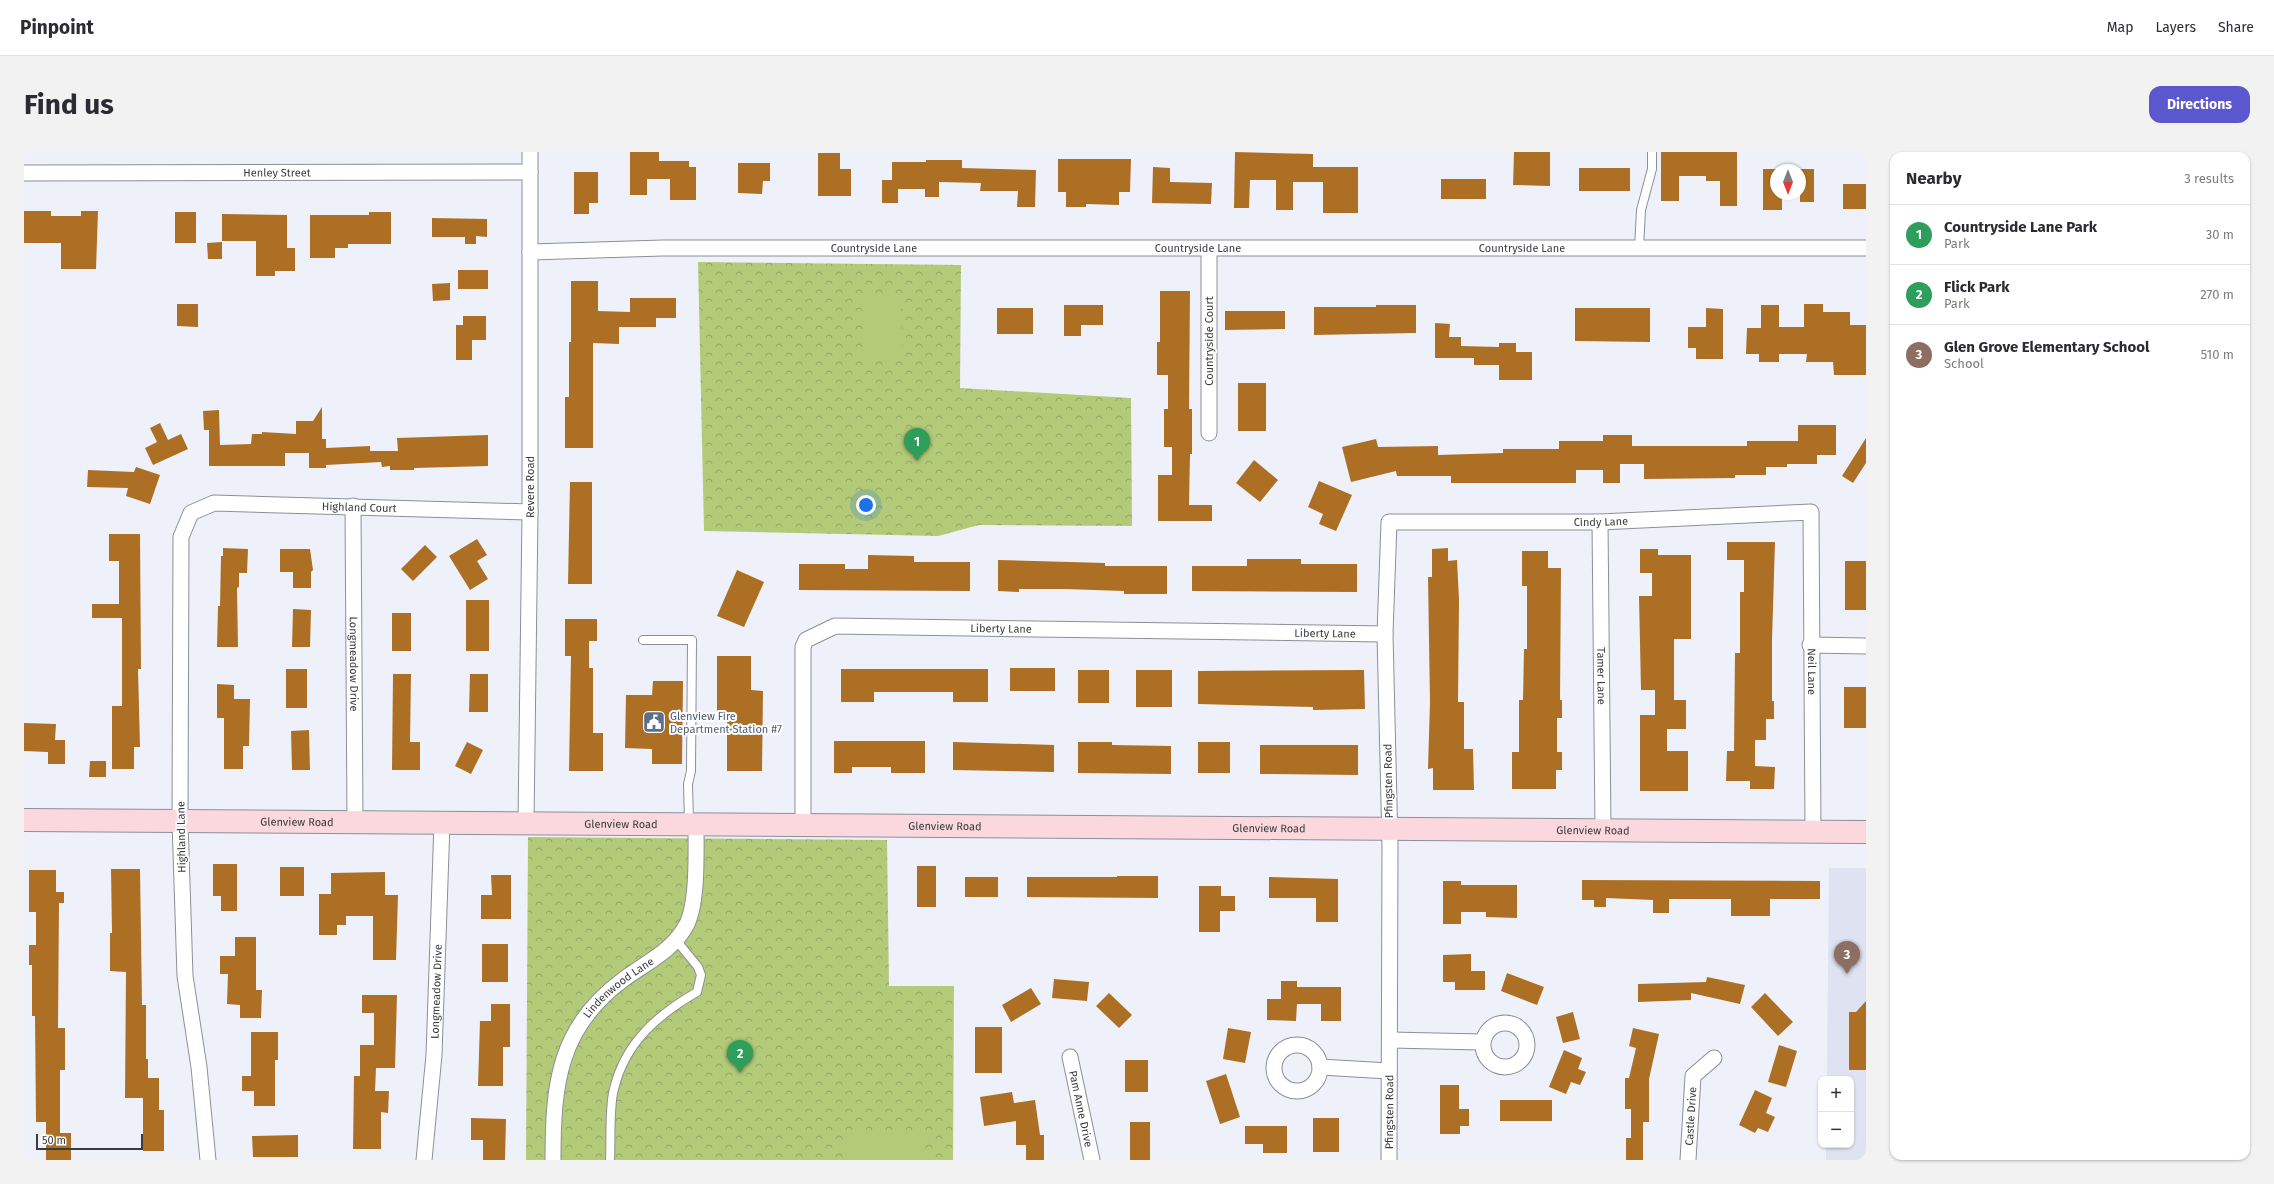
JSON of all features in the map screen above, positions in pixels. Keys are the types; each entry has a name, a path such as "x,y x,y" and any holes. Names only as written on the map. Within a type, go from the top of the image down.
{"main road":[{"name":"Glenview Road","path":"24,820 1866,832"}],"street":[{"name":"Revere Road","path":"526,823 530,512 530,152"},
{"name":"Henley Street","path":"24,173 530,172"},
{"name":"Countryside Lane","path":"530,252 663,248 1866,248"},
{"name":"Countryside Court","path":"1209,249 1209,433"},
{"name":"Highland Court","path":"191,513 214,503 530,512"},
{"name":"Longmeadow Drive","path":"353,506 355,822"},
{"name":"Cindy Lane","path":"1389,522 1600,522 1811,512"},
{"name":"Neil Lane","path":"1811,512 1810,645 1812,832"},
{"name":"Highland Lane","path":"191,513 181,537 180,821 185,976 199,1067 208,1160"},
{"name":"Pfingsten Road","path":"1389,522 1385,634 1389,829 1389,1160"},
{"name":"Tamer Lane","path":"1600,522 1603,830"},
{"name":"Liberty Lane","path":"803,825 803,647 806,640 835,626 1385,634"},
{"path":"1810,645 1866,646"},
{"name":"Longmeadow Drive","path":"424,1160 434,1056 442,823"},
{"name":"Lindenwood Lane","path":"553,1160 553,1111 557,1078 566,1051 576,1032 593,1008 604,996 623,979 662,955 676,940 688,922 692,904 692,824"},
{"path":"1390,1040 1482,1042"},
{"name":"Pam Anne Drive","path":"1070,1057 1092,1160"},
{"name":"Castle Drive","path":"1688,1160 1693,1076 1714,1058"},
{"path":"1320,1067 1389,1071"}],"lane":[{"path":"1639,248 1641,210 1652,169 1652,152"},
{"path":"643,640 692,640 691,771 688,784 692,824"},
{"path":"610,1160 613,1090 628,1051 650,1025 677,1003 697,992 701,975 698,967 676,940"}],"shaded area":[{"path":"1829,868 1866,868 1866,1160 1826,1160 1826,1148 1854,1148 1854,1076 1827,1076"}],"green space":[{"path":"698,262 961,265 960,388 1131,398 1132,526 979,525 938,536 704,531"},
{"path":"863,297 901,297 902,358 865,359"},
{"path":"528,837 887,840 889,986 954,986 953,1160 526,1160"},
{"path":"846,1131 925,1133 924,1160 846,1160"}],"building":[{"path":"630,152 659,152 659,161 689,161 689,167 696,167 696,200 670,200 670,179 647,179 647,195 630,195"},
{"path":"1235,152 1313,154 1313,167 1358,167 1358,213 1323,213 1323,182 1293,182 1293,210 1276,210 1276,180 1250,180 1249,208 1234,208"},
{"path":"1514,152 1550,152 1550,186 1513,185"},
{"path":"1661,152 1737,152 1737,206 1720,206 1720,181 1706,181 1706,176 1679,176 1679,201 1661,201"},
{"path":"818,153 840,153 840,169 851,169 851,196 818,196"},
{"path":"1058,159 1131,159 1130,192 1119,192 1119,205 1086,204 1086,207 1066,207 1066,192 1058,192"},
{"path":"926,160 962,160 962,168 1036,170 1035,207 1017,207 1018,191 980,191 981,183 939,182 939,197 925,197 925,189 898,189 898,203 882,203 882,180 892,180 892,162 926,162"},
{"path":"738,163 770,163 770,181 763,181 762,194 738,193"},
{"path":"1153,167 1170,168 1170,182 1212,183 1211,204 1152,203"},
{"path":"1579,168 1630,168 1630,191 1579,191"},
{"path":"1763,169 1770,169 1770,200 1782,200 1782,210 1763,210"},
{"path":"1806,169 1814,169 1814,202 1800,202 1800,200 1806,200"},
{"path":"574,172 598,172 598,203 589,203 589,214 574,214"},
{"path":"1441,179 1486,179 1486,199 1441,199"},
{"path":"1843,184 1866,184 1866,209 1843,209"},
{"path":"24,211 51,211 51,216 81,216 81,211 98,211 96,269 61,269 61,243 24,243"},
{"path":"175,212 196,212 196,243 175,243"},
{"path":"369,212 391,212 391,244 348,244 348,248 335,248 335,258 310,258 310,215 369,215"},
{"path":"222,214 287,215 287,248 295,248 295,271 275,271 275,276 256,276 256,241 222,241"},
{"path":"432,218 487,219 487,237 476,236 476,244 465,244 465,237 432,237"},
{"path":"222,242 222,259 208,259 207,243"},
{"path":"458,270 488,270 488,289 458,289"},
{"path":"571,281 598,281 598,311 630,312 630,298 676,298 676,318 656,318 656,327 619,327 619,344 593,343 593,448 565,448 565,397 569,397 569,342 571,342"},
{"path":"450,283 450,300 433,301 432,284"},
{"path":"1160,291 1190,291 1189,409 1192,409 1192,454 1190,454 1189,505 1212,505 1212,521 1158,521 1158,475 1172,475 1172,447 1164,447 1164,409 1168,409 1168,375 1157,375 1157,342 1160,342"},
{"path":"177,304 198,304 198,327 177,326"},
{"path":"1804,304 1823,304 1823,312 1850,312 1850,325 1866,325 1866,375 1834,375 1833,362 1806,362 1807,354 1779,354 1779,362 1759,362 1759,354 1746,354 1747,328 1761,328 1761,305 1779,305 1779,327 1804,327"},
{"path":"1064,305 1103,305 1103,325 1081,325 1081,336 1064,336"},
{"path":"1376,305 1416,305 1416,333 1314,335 1314,307 1376,307"},
{"path":"997,308 1033,308 1033,334 997,334"},
{"path":"1575,308 1650,308 1650,342 1575,341"},
{"path":"1706,308 1723,309 1723,359 1696,359 1696,348 1688,348 1688,327 1706,327"},
{"path":"1225,311 1285,311 1285,329 1225,330"},
{"path":"463,316 486,316 486,340 472,340 472,360 456,360 456,325 463,325"},
{"path":"1435,323 1450,324 1449,337 1461,337 1461,346 1499,347 1499,343 1516,343 1516,352 1532,352 1532,380 1499,380 1499,365 1474,365 1474,358 1435,358"},
{"path":"1238,383 1266,383 1266,431 1238,431"},
{"path":"322,407 322,439 326,439 326,448 370,446 370,451 398,451 397,438 488,435 488,466 390,470 390,466 382,467 381,462 326,465 326,468 309,468 309,453 285,453 285,466 209,466 209,430 204,430 203,411 219,410 220,445 251,444 252,434 262,434 262,432 296,434 296,421 313,421"},
{"path":"160,423 168,440 181,434 188,449 153,465 145,448 157,442 150,428"},
{"path":"1798,425 1836,425 1836,455 1817,455 1817,464 1787,464 1787,467 1766,467 1766,475 1735,475 1735,478 1644,479 1644,464 1620,464 1620,483 1603,483 1603,470 1576,470 1576,483 1451,483 1451,476 1397,476 1396,471 1351,482 1342,447 1376,439 1378,447 1438,446 1438,455 1503,453 1503,449 1559,449 1559,441 1603,441 1603,435 1632,435 1632,446 1747,446 1747,441 1798,441"},
{"path":"1866,438 1866,463 1853,483 1842,476"},
{"path":"1254,460 1278,480 1260,502 1236,483"},
{"path":"136,467 160,475 150,504 126,496 128,488 87,487 88,470 134,472"},
{"path":"1319,481 1352,495 1336,531 1319,524 1323,514 1308,507"},
{"path":"570,482 592,482 592,584 568,584"},
{"path":"109,534 140,534 141,669 138,669 140,747 134,747 134,769 112,769 112,706 122,706 122,618 92,618 92,604 119,604 119,561 109,561"},
{"path":"477,539 487,555 477,561 488,579 470,590 449,556"},
{"path":"1727,542 1775,542 1772,640 1772,701 1774,701 1774,719 1766,719 1766,740 1755,740 1755,766 1775,767 1774,789 1750,789 1750,781 1726,781 1727,751 1734,751 1735,653 1740,653 1740,592 1744,592 1744,560 1727,560"},
{"path":"425,545 437,557 413,581 401,569"},
{"path":"223,548 248,549 247,573 239,573 239,587 237,588 238,647 217,647 221,556 223,556"},
{"path":"1448,548 1448,561 1457,560 1459,600 1458,702 1464,702 1464,749 1473,749 1474,790 1433,790 1433,768 1428,769 1430,702 1428,577 1432,577 1432,549"},
{"path":"280,549 310,549 313,570 311,572 311,588 293,588 293,572 280,572"},
{"path":"1640,549 1658,549 1658,555 1691,555 1691,639 1674,639 1674,700 1686,700 1686,729 1667,729 1667,751 1688,751 1688,791 1640,791 1640,715 1655,715 1655,690 1641,690 1639,596 1652,596 1652,573 1640,573"},
{"path":"1522,551 1548,551 1548,568 1561,568 1560,700 1562,700 1562,718 1557,718 1557,752 1562,752 1562,770 1556,770 1556,789 1512,789 1512,752 1519,752 1519,700 1523,700 1524,649 1527,649 1527,586 1522,586"},
{"path":"868,555 914,556 914,562 970,562 970,591 799,590 799,564 845,564 845,569 868,569"},
{"path":"1247,559 1301,559 1301,564 1357,564 1357,592 1192,591 1192,566 1247,566"},
{"path":"998,560 1105,563 1105,566 1167,566 1167,594 1124,594 1124,591 1064,589 1019,589 1019,592 998,591"},
{"path":"1845,561 1866,561 1866,610 1845,610"},
{"path":"737,570 764,582 744,627 717,616"},
{"path":"466,600 489,600 489,651 466,651"},
{"path":"293,609 311,610 310,647 292,647"},
{"path":"392,613 411,613 411,651 392,651"},
{"path":"565,619 597,619 597,641 589,641 589,668 593,668 593,733 603,733 603,771 569,771 571,656 565,656"},
{"path":"717,656 751,656 751,690 763,691 762,771 727,771 727,717 717,717"},
{"path":"1010,668 1055,668 1055,691 1010,691"},
{"path":"286,669 307,669 307,708 286,708"},
{"path":"841,669 988,669 988,702 953,702 953,692 874,692 874,702 841,702"},
{"path":"1078,670 1109,670 1109,703 1078,703"},
{"path":"1136,670 1172,670 1172,707 1136,707"},
{"path":"1364,670 1365,709 1313,710 1313,707 1198,704 1198,671"},
{"path":"393,674 411,674 410,742 420,742 420,770 392,770"},
{"path":"470,674 488,674 488,712 469,712"},
{"name":"Glenview Fire Department Station #7","path":"653,681 683,681 682,764 652,764 652,749 625,748 626,695 652,695"},
{"path":"217,684 234,685 234,699 250,699 249,746 243,746 243,769 224,769 224,718 217,718"},
{"path":"1844,687 1866,687 1866,728 1844,728"},
{"path":"24,723 56,724 55,740 65,740 65,764 48,764 48,752 24,751"},
{"path":"309,730 310,770 292,770 291,731"},
{"path":"834,741 925,741 925,773 891,773 891,767 852,767 852,773 834,773"},
{"path":"467,742 483,750 471,774 455,766"},
{"path":"953,742 1054,745 1054,772 953,770"},
{"path":"1078,742 1112,742 1112,745 1171,746 1171,774 1078,773"},
{"path":"1198,742 1230,742 1230,773 1198,773"},
{"path":"1260,745 1358,745 1358,775 1260,774"},
{"path":"90,761 106,761 106,777 89,777"},
{"path":"213,864 237,864 237,911 221,911 221,896 213,896"},
{"path":"917,866 936,866 936,907 917,907"},
{"path":"280,867 304,867 304,896 280,896"},
{"path":"111,869 140,869 142,1005 146,1005 146,1059 148,1059 148,1078 159,1078 159,1110 164,1110 164,1151 143,1151 143,1098 125,1098 126,972 110,971 110,933 112,933"},
{"path":"29,870 56,870 56,892 64,892 64,903 59,903 58,1028 65,1028 65,1070 60,1070 60,1133 71,1133 71,1160 46,1160 46,1122 36,1122 35,1016 32,1016 32,965 29,965 29,945 36,945 36,912 29,912"},
{"path":"385,872 385,895 398,895 396,960 373,960 373,916 346,916 346,925 337,925 337,935 319,935 319,894 331,894 331,873"},
{"path":"491,875 511,875 511,919 481,919 481,895 492,895"},
{"path":"1158,876 1158,898 1027,897 1027,877"},
{"path":"965,877 998,877 998,897 965,897"},
{"path":"1269,877 1338,879 1338,922 1316,922 1316,898 1269,898"},
{"path":"1582,880 1820,881 1820,899 1770,899 1770,916 1731,916 1731,899 1669,899 1669,913 1653,913 1653,900 1606,898 1606,907 1594,907 1594,900 1582,900"},
{"path":"1443,881 1461,881 1461,885 1517,885 1517,918 1486,917 1486,912 1461,912 1461,924 1443,924"},
{"path":"1199,886 1221,886 1221,896 1235,896 1235,911 1220,911 1220,932 1199,932"},
{"path":"235,937 256,937 256,990 262,990 261,1018 240,1018 240,1005 227,1004 228,974 220,974 220,956 235,956"},
{"path":"482,944 508,944 508,982 482,982"},
{"path":"1471,954 1471,971 1485,971 1485,990 1455,990 1455,982 1443,982 1443,955"},
{"path":"1507,973 1544,987 1537,1005 1501,991"},
{"path":"1707,977 1745,985 1740,1004 1691,993 1691,1000 1638,1002 1638,984 1706,982"},
{"path":"1054,979 1089,982 1087,1001 1052,998"},
{"path":"1281,981 1297,981 1297,987 1341,987 1341,1021 1321,1021 1321,1004 1297,1004 1296,1021 1267,1020 1267,999 1281,999"},
{"path":"1031,988 1041,1004 1011,1022 1002,1005"},
{"path":"1109,993 1132,1015 1119,1028 1096,1006"},
{"path":"1765,993 1793,1022 1778,1036 1751,1007"},
{"path":"362,995 397,995 395,1068 376,1068 375,1091 389,1091 388,1113 381,1112 381,1149 353,1149 354,1076 360,1076 360,1045 374,1045 374,1013 362,1013"},
{"path":"1866,1001 1866,1070 1849,1070 1849,1012 1856,1012"},
{"path":"491,1004 510,1004 510,1047 503,1047 503,1086 478,1086 480,1021 491,1021"},
{"path":"1573,1012 1580,1039 1563,1043 1556,1017"},
{"path":"975,1027 1002,1027 1002,1073 975,1073"},
{"path":"1228,1028 1251,1032 1245,1063 1223,1059"},
{"path":"1633,1028 1659,1034 1649,1079 1649,1122 1643,1122 1643,1160 1626,1160 1626,1138 1631,1138 1631,1109 1625,1109 1625,1078 1629,1078 1636,1048 1629,1046"},
{"path":"251,1032 278,1032 278,1060 275,1060 275,1106 254,1106 254,1091 242,1091 242,1076 251,1076"},
{"path":"1779,1045 1797,1051 1786,1087 1768,1082"},
{"path":"1564,1050 1582,1058 1578,1069 1586,1072 1580,1085 1571,1082 1566,1094 1549,1087"},
{"path":"1125,1060 1148,1060 1148,1092 1125,1092"},
{"path":"1226,1074 1240,1117 1220,1124 1206,1081"},
{"path":"1440,1085 1459,1085 1459,1109 1469,1109 1469,1126 1460,1126 1460,1134 1440,1134"},
{"path":"1755,1090 1772,1098 1766,1113 1775,1117 1768,1132 1758,1128 1755,1133 1739,1125"},
{"path":"1012,1092 1014,1103 1035,1100 1040,1135 1044,1135 1044,1160 1026,1160 1026,1145 1016,1145 1016,1121 984,1126 980,1097"},
{"path":"1500,1100 1552,1100 1552,1121 1500,1121"},
{"path":"471,1118 506,1119 505,1160 483,1160 483,1140 471,1140"},
{"path":"1313,1118 1339,1118 1339,1152 1313,1152"},
{"path":"1130,1122 1150,1122 1150,1160 1130,1160"},
{"path":"1245,1126 1287,1126 1287,1153 1263,1153 1263,1144 1245,1144"},
{"path":"298,1135 298,1157 253,1157 252,1136"}],"place":[{"name":"Countryside Lane Park","path":"917,461"},
{"name":"Glenview Fire Department Station #7","path":"654,722"},
{"name":"Glen Grove Elementary School","path":"1847,974"},
{"name":"Flick Park","path":"740,1073"}]}
